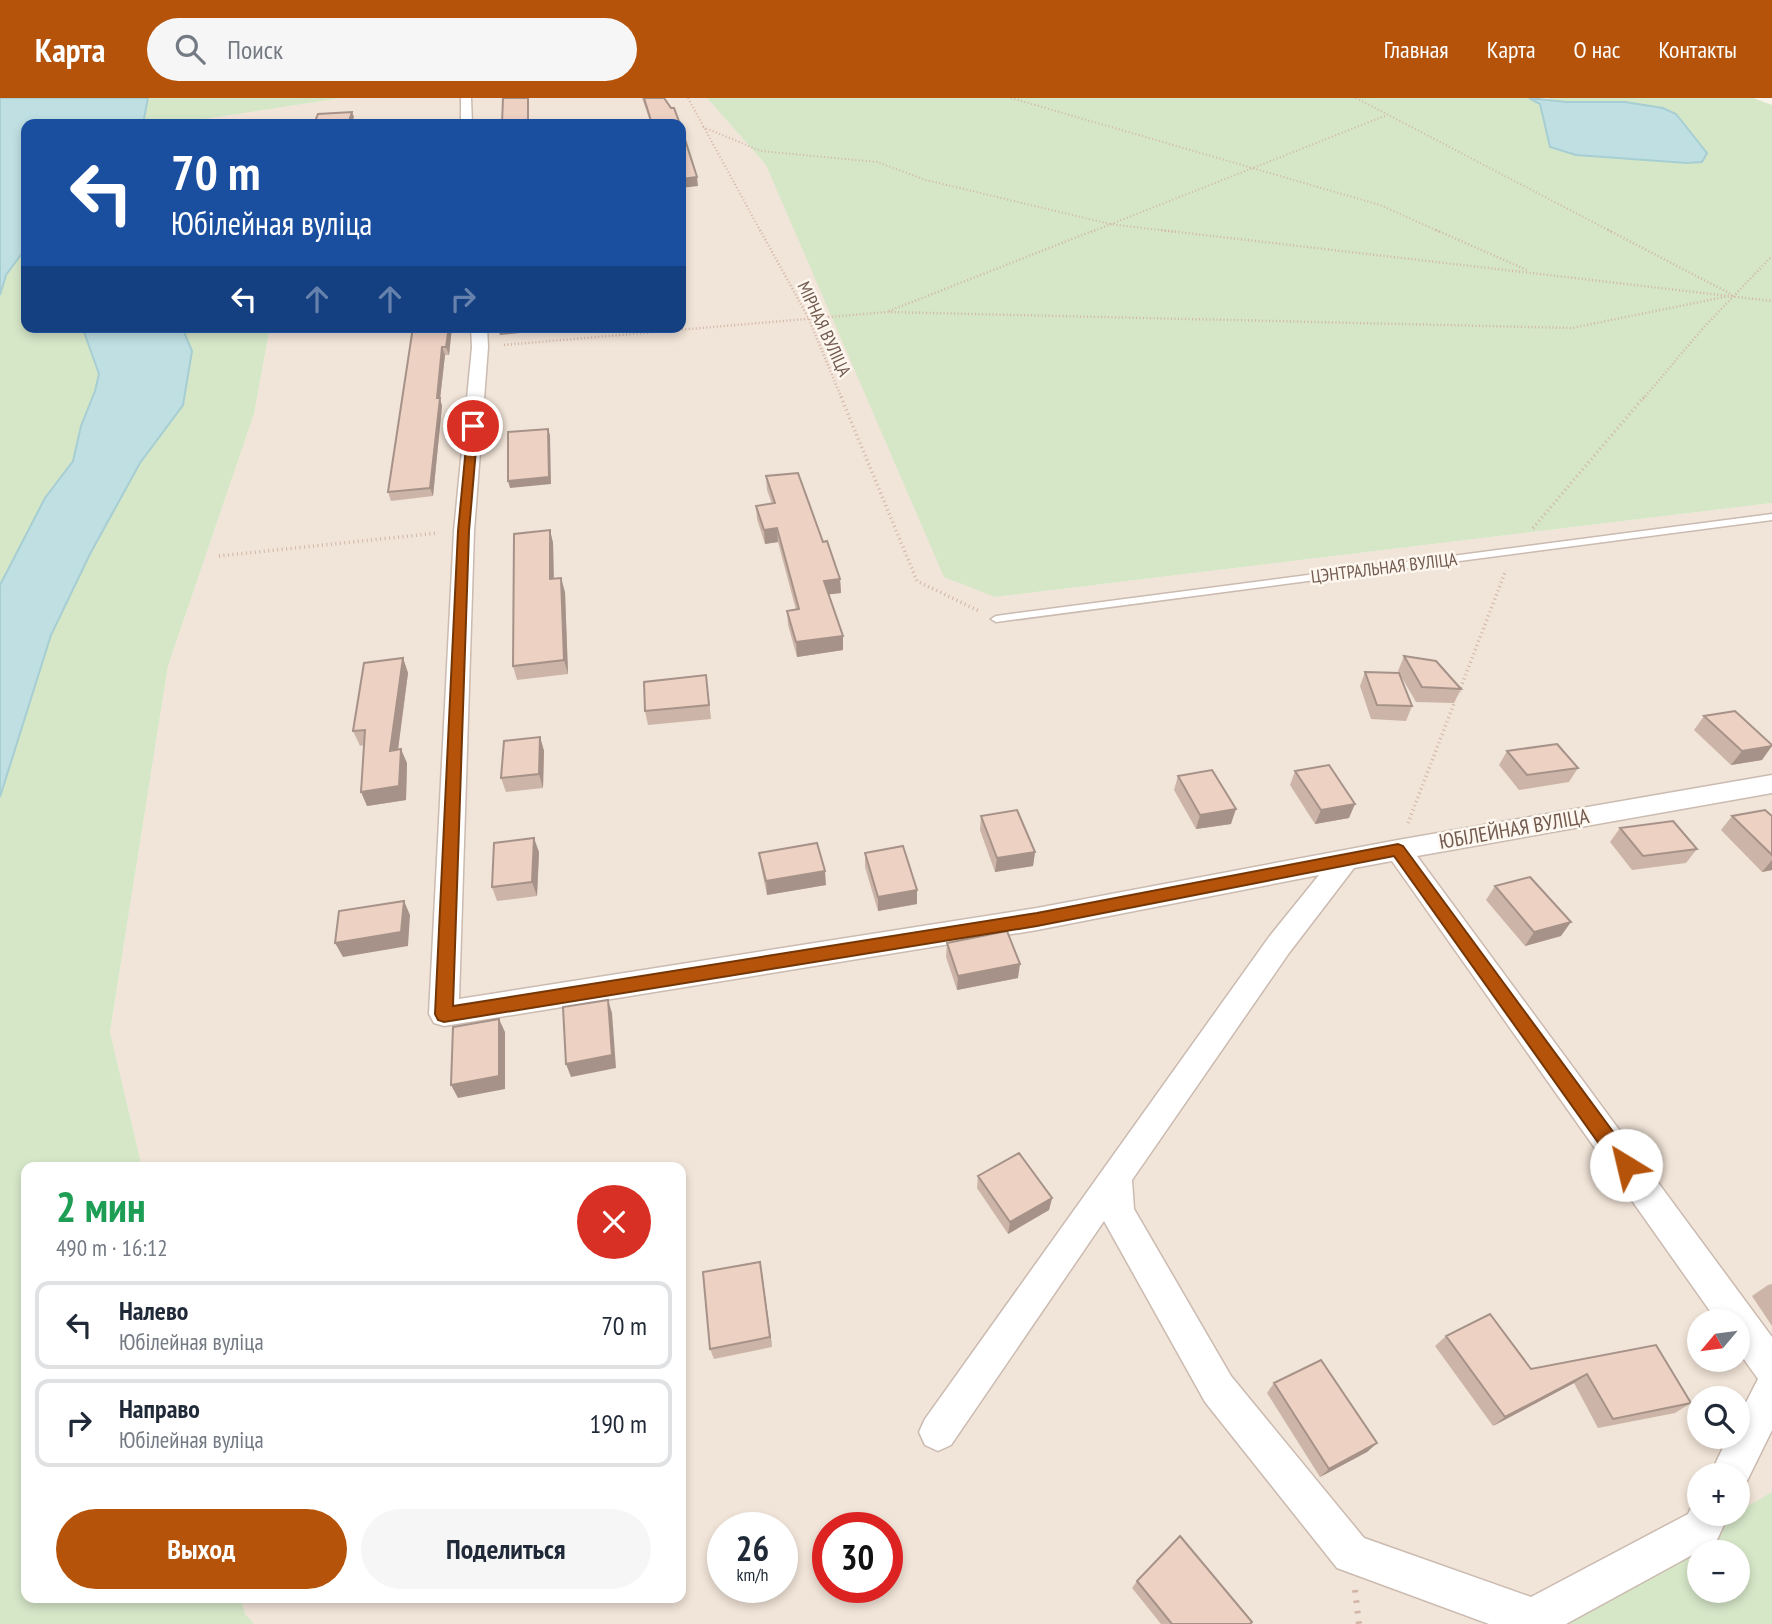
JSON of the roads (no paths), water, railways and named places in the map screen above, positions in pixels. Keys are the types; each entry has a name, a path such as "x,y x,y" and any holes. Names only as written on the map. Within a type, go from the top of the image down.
{"street":[{"path":"466,98 467,119"},
{"name":"ЮБІЛЕЙНАЯ ВУЛІЦА","path":"479,337 464,531 444,1014 1037,919 1398,850 1772,784"},
{"path":"1398,850 1772,1368"},
{"path":"938,1432 1279,945 1346,860"},
{"path":"1115,1177 1117,1212 1218,1389 1351,1554 1533,1619 1703,1526"},
{"path":"1734,1463 1772,1390"}],"lane":[{"name":"ЦЭНТРАЛЬНАЯ ВУЛІЦА","path":"996,619 1772,517"}],"water":[{"path":"0,98 148,98 144,119 21,119 21,255 6,275 0,295"},
{"path":"1529,98 1566,102 1625,102 1663,108 1676,114 1707,153 1702,162 1687,163 1576,155 1550,147 1540,104"},
{"path":"84,333 184,333 192,351 183,405 140,463 90,554 51,635 0,797 0,585 45,498 73,461 81,426 99,374"}]}
